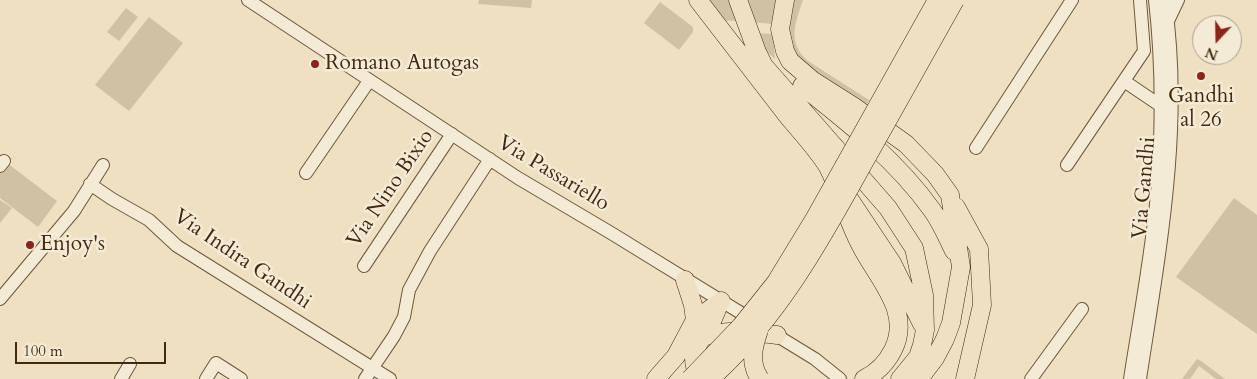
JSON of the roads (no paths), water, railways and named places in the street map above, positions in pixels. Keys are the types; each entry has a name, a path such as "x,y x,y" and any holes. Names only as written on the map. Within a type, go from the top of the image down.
{"highway":[{"path":"698,0 827,166 892,263 925,330"},
{"path":"738,0 757,52 773,77 828,137 888,208 914,248 924,295 925,330 918,357 907,378"},
{"path":"785,0 780,29 781,40 790,61 812,80 853,106 906,144 935,174 950,195 979,249 982,305 965,379"},
{"path":"690,379 741,326 776,282 815,218 937,0"},
{"path":"710,379 760,327 784,295 829,225 955,0"},
{"path":"752,40 771,60 851,125 896,166 933,211 961,267"},
{"path":"827,166 855,236 894,301 899,314 896,345 889,358 864,379"},
{"path":"907,378 936,358 951,323 961,267 950,195"},
{"path":"685,280 693,305 695,320"},
{"path":"656,379 676,356 695,320 720,301"},
{"path":"700,379 694,366 695,350 700,338 712,320 720,301"},
{"path":"760,327 753,347 752,358 756,374 760,379"},
{"path":"700,338 720,332 751,332 777,336"}],"street":[{"name":"Via Passariello","path":"248,0 490,159 815,359 840,379"},
{"path":"976,148 1072,0"},
{"path":"1067,166 1144,51 1140,0"},
{"name":"Via Gandhi","path":"1130,379 1158,184 1162,106 1155,0"},
{"name":"Via Gandhi","path":"1140,379 1162,232 1171,144 1171,49 1165,0"},
{"path":"1168,22 1178,0"},
{"path":"306,173 369,81"},
{"path":"1124,81 1162,106"},
{"name":"Via Nino Bixio","path":"364,266 452,134"},
{"path":"366,379 404,317 409,290 430,251 490,159"},
{"path":"0,299 74,211 103,165"},
{"name":"Via Indira Gandhi","path":"90,184 149,220 177,246 390,379"},
{"path":"1031,379 1082,309"},
{"path":"206,379 216,363 241,379"},
{"path":"121,379 130,364"}],"place":[{"name":"Romano Autogas","path":"315,64"},
{"name":"Gandhi al 26","path":"1201,76"},
{"name":"Enjoy's","path":"30,245"}]}
